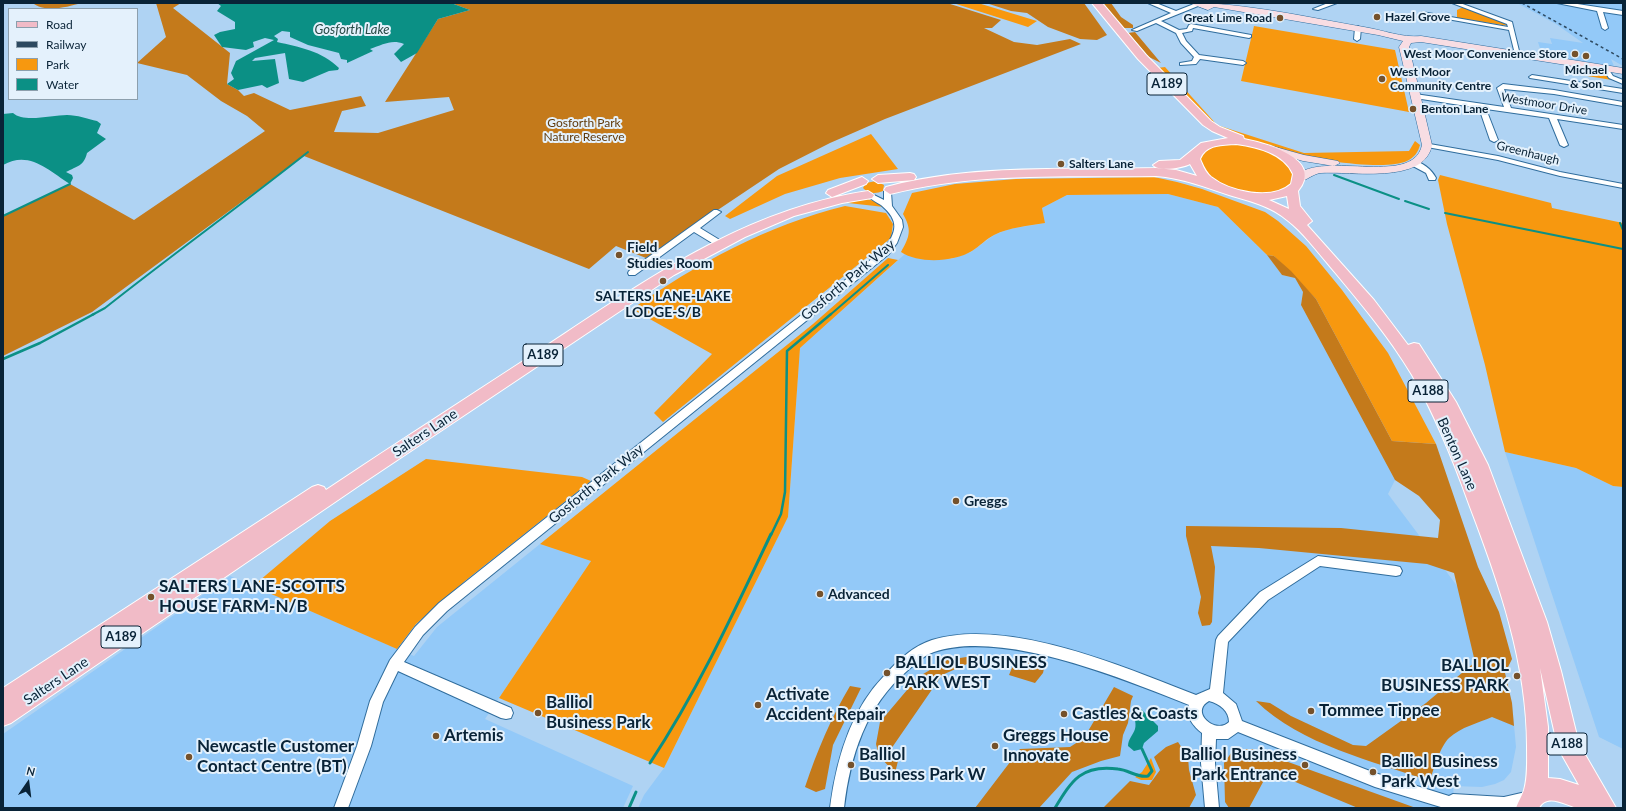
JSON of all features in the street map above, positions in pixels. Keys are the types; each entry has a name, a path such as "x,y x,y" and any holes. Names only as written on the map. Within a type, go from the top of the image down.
{"main road":[{"name":"A189","path":"1088,3 1137,62 1202,133 1194,164 1205,178 1218,186"},
{"name":"A189","path":"1097,3 1142,57 1207,123 1220,132 1267,148 1291,162 1298,171 1296,184 1282,194 1268,196 1235,192 1185,176 1156,172 1020,174 963,178 911,184 881,195 867,191 878,179 1026,168 1173,165 1183,163 1198,151 1213,143 1228,141 1254,144"},
{"path":"1195,4 1208,7 1215,4 1358,28 1408,40 1421,39 1623,71"},
{"path":"1296,184 1306,174 1318,170 1388,168 1414,163 1424,155 1427,145 1404,46 1408,40"},
{"path":"1267,148 1303,158 1388,168"},
{"path":"878,179 887,182 889,191"},
{"name":"Benton Lane","path":"1296,184 1293,204 1296,209 1355,272 1401,328 1433,376 1464,432 1482,472 1530,601 1551,671 1569,748 1605,808"},
{"name":"Salters Lane","path":"3,700 620,291 667,262 716,241 820,204 867,191"},
{"name":"Benton Lane","path":"1235,192 1285,213 1315,241 1388,328 1433,400 1479,506 1502,568 1528,655 1537,711 1539,751 1531,800"},
{"name":"Salters Lane","path":"3,716 716,241"},
{"path":"1531,800 1549,790 1567,791 1585,799 1599,808"}],"street":[{"path":"1151,3 1176,13"},
{"path":"1316,9 1334,3"},
{"path":"1560,3 1623,13"},
{"path":"1135,30 1195,4"},
{"path":"1454,12 1462,6 1511,24 1518,54"},
{"path":"1599,9 1605,28"},
{"path":"1422,14 1454,12 1512,29"},
{"path":"1156,21 1178,32 1190,30 1192,26 1249,36"},
{"path":"1357,38 1358,28"},
{"path":"1178,32 1183,42 1197,57"},
{"path":"1197,57 1206,56 1243,63"},
{"path":"1182,64 1194,63 1197,60 1197,57"},
{"path":"1605,68 1611,77 1623,82"},
{"path":"1532,77 1623,91"},
{"path":"1508,110 1500,88 1503,86 1554,92 1623,104"},
{"name":"Westmoor Drive","path":"1415,96 1552,116 1622,129"},
{"path":"1482,106 1494,140"},
{"path":"1552,116 1565,145"},
{"name":"Greenhaugh","path":"1427,145 1510,160 1556,173 1623,186"},
{"path":"1414,163 1429,172 1432,178"},
{"name":"Gosforth Park Way","path":"341,808 364,746 377,700 395,664 419,631 443,607 886,252 896,241 900,232 898,220 888,206 867,191"},
{"path":"888,206 889,191"},
{"path":"632,273 717,212"},
{"path":"695,229 716,241"},
{"path":"1216,696 1222,640 1264,596 1318,561 1396,571"},
{"path":"837,808 843,768 860,719 889,678 904,664 932,646 954,640 981,639 1042,650 1101,666 1196,701"},
{"path":"395,664 506,713"},
{"path":"1208,695 1216,696 1231,706 1235,712 1236,725 1228,733 1220,734 1209,730 1201,724 1196,717 1194,712 1196,701 1200,697 1208,695"},
{"path":"1236,725 1367,777 1443,800 1460,808"},
{"path":"1209,730 1209,769 1212,808"},
{"path":"1443,800 1504,804 1531,800"}],"shaded area":[{"path":"1517,3 1623,3 1623,66 1611,59 1614,66 1542,55 1538,42 1552,44 1550,38 1583,43 1556,24"},
{"name":"Balliol Business Park","path":"1168,194 1218,207 1267,255 1282,275 1295,278 1303,292 1301,305 1395,480 1388,494 1512,659 1505,673 1512,703 1516,747 1511,772 1504,780 1495,784 1482,787 1453,786 1455,808 638,808 644,795 664,768 788,517 800,348 905,254 922,259 951,259 971,252 994,235 1009,229 1045,223 1042,208 1067,195"},
{"path":"1505,452 1576,468 1613,486 1623,487 1623,749 1599,737"},
{"path":"540,544 591,561 485,719 633,786 623,808 3,808 3,734 230,576 414,656 437,627"}],"green space":[{"path":"33,3 81,3 56,8 43,8"},
{"name":"Gosforth Park Nature Reserve","path":"156,3 181,3 173,8 230,53 227,84 238,90 244,96 254,93 290,110 361,96 366,106 342,111 334,132 378,133 454,110 449,97 385,102 438,19 470,10 451,3 947,3 1001,20 992,28 984,28 1014,42 1037,45 1070,39 1081,44 885,119 830,143 779,169 646,258 616,246 589,269 304,156 92,312 3,356 3,216 70,184 134,220 265,131 247,116 221,101 187,75 138,63 166,37"},
{"path":"953,3 978,3 1037,21 1028,27"},
{"path":"986,3 1084,3 1107,35 1097,40 1080,39 1048,27 1027,13 1011,11"},
{"path":"1101,3 1111,3 1121,17 1133,25 1133,28 1122,28"},
{"path":"1467,8 1509,24 1509,26 1457,18 1457,10"},
{"path":"1254,26 1395,50 1409,112 1241,81"},
{"path":"1135,32 1161,63 1149,57 1128,33"},
{"path":"1165,67 1217,125 1304,153 1409,151 1415,141 1420,145 1416,154 1407,161 1397,164 1384,165 1351,164 1285,152 1220,130 1157,68"},
{"path":"1578,68 1600,71 1612,80 1581,75"},
{"path":"871,134 898,169 840,178 785,194 730,219 725,216 777,176"},
{"path":"1236,143 1257,147 1281,158 1294,172 1293,182 1285,188 1273,192 1261,193 1233,189 1210,178 1202,169 1199,156 1212,146"},
{"path":"1440,175 1551,203 1552,208 1623,223 1623,487 1613,486 1576,468 1505,452 1485,365 1447,224 1438,180"},
{"path":"1154,177 1202,189 1265,212 1278,221 1306,246 1342,290 1388,353 1436,444 1392,441 1316,299 1274,256 1267,255 1218,207 1168,194 1067,195 1042,208 1045,223 1000,232 965,255 946,259 927,260 908,256 901,252 909,233 908,224 903,214 912,193 955,184 1016,179"},
{"path":"876,181 884,185 883,191 872,193 863,188 866,183"},
{"path":"864,198 877,202 884,207 839,202"},
{"path":"845,206 886,213 893,224 891,238 663,422 654,413 712,354 632,309 681,277 734,248 788,224"},
{"path":"1267,255 1274,256 1291,271 1316,299 1392,441 1436,444 1478,567 1499,612 1512,659 1505,673 1512,703 1514,726 1492,717 1464,728 1454,734 1443,746 1435,764 1430,781 1338,750 1316,740 1294,729 1274,716 1256,701 1270,703 1291,716 1353,745 1366,746 1426,703 1475,662 1454,573 1427,564 1259,548 1211,546 1215,567 1212,622 1210,625 1202,626 1198,613 1201,597 1186,536 1186,526 1341,528 1438,538 1440,520 1419,496 1395,480 1301,305 1303,292 1295,278 1282,275"},
{"path":"888,258 898,260 800,348 788,517 664,768 499,698 591,561 540,544 813,324"},
{"path":"426,459 582,477 591,481 465,581 416,624 397,649 253,586 330,521"},
{"path":"979,655 967,664 942,675 891,749 898,761 895,773 879,756 876,744 880,722 918,677 947,660"},
{"path":"1023,657 1045,664 1043,673 1035,683 1009,675 1014,663"},
{"path":"850,686 861,688 833,745 825,789 816,792 805,787 825,735"},
{"path":"1114,687 1133,696 1128,723 1123,735 1120,756 1101,761 1072,772 1039,808 975,808 1020,749 1070,747 1084,738"},
{"path":"1178,742 1188,757 1189,770 1196,795 1189,808 1103,808 1130,781 1149,785 1160,770 1154,757 1166,747"},
{"path":"1234,749 1252,749 1416,808 1358,808 1269,771 1249,808 1229,808 1225,802 1224,763"},
{"path":"1151,758 1156,772 1152,780 1141,780 1135,777 1142,772"}],"water":[{"name":"Gosforth Lake","path":"217,3 451,3 470,10 438,19 417,53 401,62 394,54 404,44 395,42 387,43 370,49 373,51 347,63 347,60 341,59 339,53 308,45 290,37 290,32 282,31 274,36 278,39 277,42 310,50 332,62 339,68 338,70 329,71 303,82 289,79 285,53 255,58 252,61 275,59 279,83 267,88 262,85 238,90 227,84 234,79 231,73 236,61 274,40 265,38 253,42 254,47 246,50 222,47 214,35 220,32 235,29 235,22 217,11 221,6"},
{"path":"13,113 24,118 71,115 97,121 101,124 97,133 106,139 87,153 82,163 66,172 72,175 73,178 70,184 46,168 30,161 12,161 3,165 3,114"},
{"path":"1139,707 1158,726 1158,731 1144,743 1142,749 1134,751 1128,746 1128,744 1135,726 1133,710"}],"waterway":[{"path":"92,315 105,308 308,152"},
{"path":"1334,175 1399,199"},
{"path":"3,216 70,184"},
{"path":"1405,201 1429,209"},
{"path":"1445,213 1623,249"},
{"path":"1620,223 1623,230"},
{"path":"830,315 888,265"},
{"path":"3,359 40,343 94,314"},
{"path":"771,535 781,514 785,492 787,351 831,314"},
{"path":"650,763 700,679 771,534"},
{"path":"1055,808 1067,789 1079,776 1095,769 1106,768 1122,770 1140,776 1148,776 1152,771 1142,749"},
{"path":"629,808 636,792"}],"railway":[{"path":"1522,3 1623,59"}],"place":[{"name":"Hazel Grove","path":"1377,17"},
{"name":"Great Lime Road","path":"1280,18"},
{"name":"West Moor Convenience Store","path":"1575,54"},
{"name":"Michael & Son","path":"1586,56"},
{"name":"West Moor Community Centre","path":"1382,79"},
{"name":"Benton Lane","path":"1413,109"},
{"name":"Salters Lane","path":"1061,164"},
{"name":"Field Studies Room","path":"619,255"},
{"name":"SALTERS LANE-LAKE LODGE-S/B","path":"663,281"},
{"name":"Greggs","path":"956,501"},
{"name":"Advanced","path":"820,594"},
{"name":"SALTERS LANE-SCOTTS HOUSE FARM-N/B","path":"151,597"},
{"name":"BALLIOL BUSINESS PARK WEST","path":"887,673"},
{"name":"BALLIOL BUSINESS PARK","path":"1517,676"},
{"name":"Activate Accident Repair","path":"758,705"},
{"name":"Tommee Tippee","path":"1311,711"},
{"name":"Balliol Business Park","path":"538,713"},
{"name":"Castles & Coasts","path":"1064,714"},
{"name":"Artemis","path":"436,736"},
{"name":"Greggs House Innovate","path":"995,746"},
{"name":"Newcastle Customer Contact Centre (BT)","path":"189,757"},
{"name":"Balliol Business Park W","path":"851,765"},
{"name":"Balliol Business Park Entrance","path":"1305,765"},
{"name":"Balliol Business Park West","path":"1373,772"}]}
